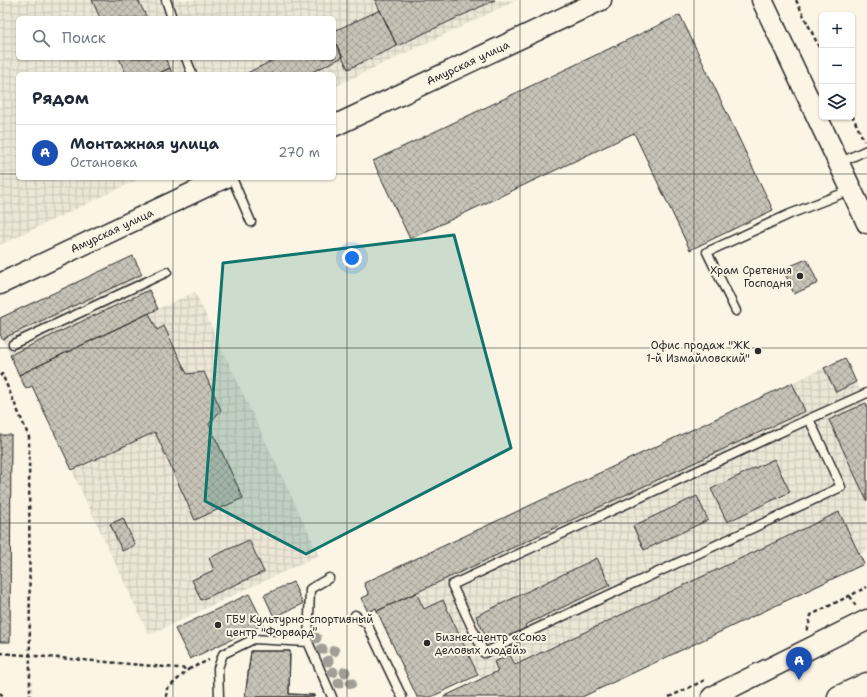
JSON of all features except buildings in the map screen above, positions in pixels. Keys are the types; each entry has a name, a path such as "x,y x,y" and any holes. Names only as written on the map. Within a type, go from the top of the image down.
{"main road":[{"path":"839,697 867,684"}],"street":[{"name":"Амурская улица","path":"336,125 602,0"},
{"path":"762,0 867,223"},
{"name":"Амурская улица","path":"0,284 220,180"},
{"path":"712,697 867,620"}],"lane":[{"path":"166,0 171,16"},
{"path":"187,60 191,72"},
{"path":"839,163 867,150"},
{"path":"233,180 251,222"},
{"path":"736,311 707,252 790,214 852,190"},
{"path":"13,344 167,272"},
{"path":"809,419 840,487 484,653 452,585 809,419 867,393"},
{"path":"329,578 310,589 308,642 332,697"},
{"path":"355,615 367,624 402,697"},
{"path":"219,697 218,668 223,654 254,639 308,642"}],"path":[{"path":"796,0 820,48"},
{"path":"854,120 867,147"},
{"path":"0,376 2,374 29,437 30,697"},
{"path":"802,632 808,628 811,615 867,587"},
{"path":"850,596 855,605 851,608"},
{"path":"0,653 189,669"},
{"path":"166,697 167,689 189,669 223,654"},
{"path":"670,697 711,676"},
{"path":"0,693 4,697"}],"highlighted area":[{"path":"454,235 511,448 306,554 205,501 223,263"}],"shaded area":[{"path":"0,0 517,0 336,86 336,72 16,72 16,180 137,180 0,245"},
{"path":"133,256 158,309 195,292 319,555 149,635 32,386 26,389 0,334 0,318"},
{"path":"845,358 867,405 867,551 860,555 864,564 582,697 443,697 480,679 443,600 424,609 416,593 377,611 376,609 368,612 361,598 369,595 364,583"}],"place":[{"name":"Храм Сретения Господня","path":"800,276"},
{"name":"Офис продаж \"ЖК 1-й Измайловский\"","path":"758,351"},
{"name":"ГБУ Культурно-спортивный центр \"Форвард\"","path":"218,625"},
{"name":"Бизнес-центр «Союз деловых людей»","path":"427,643"},
{"name":"Монтажная улица","path":"799,680"}]}
